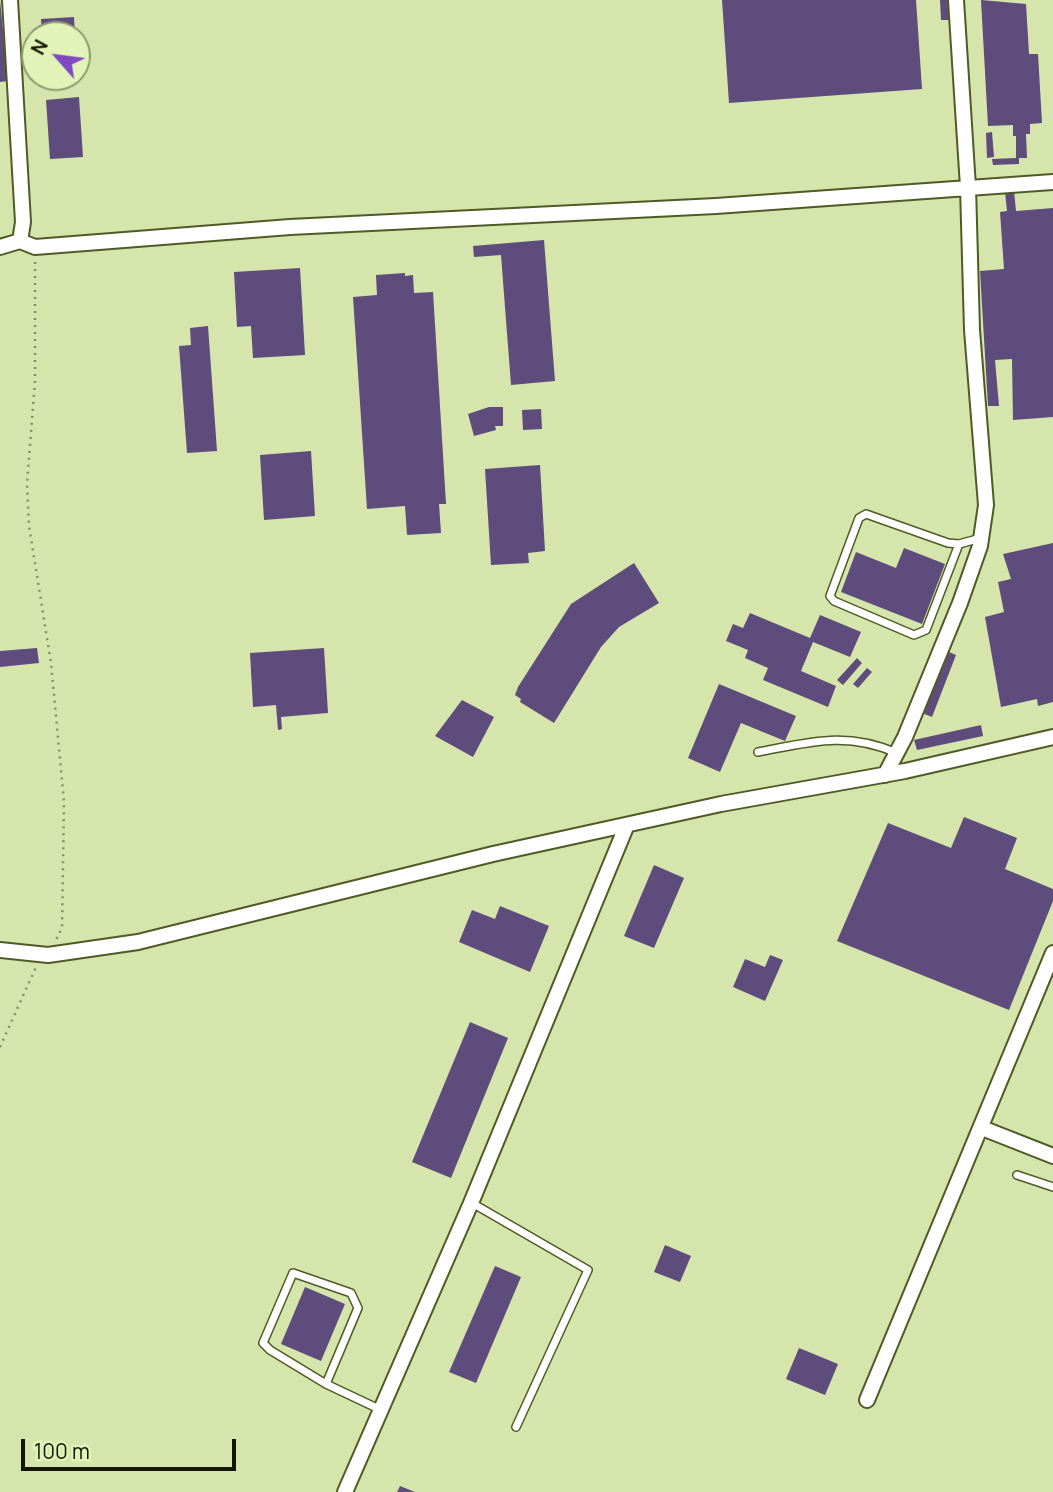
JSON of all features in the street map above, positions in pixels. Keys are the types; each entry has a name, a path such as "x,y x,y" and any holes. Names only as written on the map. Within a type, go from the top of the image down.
{"street":[{"path":"10,0 23,222 20,241"},
{"path":"884,775 898,753 960,603 982,538 986,505 972,330 968,187 956,0"},
{"path":"0,247 20,241 35,247 290,227 744,204 1053,182"},
{"path":"0,950 48,955 138,942 493,855 721,804 884,775 1053,737"},
{"path":"345,1492 471,1203 626,827"},
{"path":"867,1400 1053,953"},
{"path":"982,1128 1053,1156"}],"lane":[{"path":"960,544 926,630 922,634 914,635 834,601 830,596 859,518 866,514 930,537 960,544 982,538"},
{"path":"758,752 835,738 875,743 898,753"},
{"path":"1017,1175 1053,1187"},
{"path":"471,1203 588,1270 516,1427"},
{"path":"326,1384 358,1308 351,1293 293,1273 263,1343 326,1384 379,1409"}],"path":[{"path":"0,1047 38,962 48,955 62,929 64,802 51,663 29,526 27,484 35,381 35,247"}],"building":[{"path":"0,0 8,81 0,82"},
{"path":"722,0 916,0 922,89 729,103"},
{"path":"940,0 949,0 949,20 941,20"},
{"path":"981,0 1026,4 1029,54 1038,54 1042,123 1030,124 1030,134 1026,134 1027,158 1019,158 1019,164 993,165 992,159 1016,158 1016,136 1013,136 1013,125 988,126"},
{"path":"74,17 74,21 41,21"},
{"path":"79,97 83,157 50,159 46,100"},
{"path":"992,132 994,157 987,158 986,133"},
{"path":"1014,191 1016,211 1053,208 1053,417 1013,420 1012,359 995,360 999,406 988,406 980,271 1004,269 1000,212 1007,211 1005,192"},
{"path":"544,240 555,381 511,385 501,255 474,257 473,246"},
{"path":"300,268 305,355 253,358 251,326 237,327 234,272"},
{"path":"405,273 405,276 413,275 414,293 433,292 446,504 439,504 441,533 407,535 405,506 367,509 353,297 377,295 376,275"},
{"path":"208,326 217,451 187,453 179,346 191,345 190,328"},
{"path":"489,407 503,407 503,426 495,426 496,430 474,436 468,414"},
{"path":"541,409 542,429 523,430 522,410"},
{"path":"311,451 315,516 264,520 260,455"},
{"path":"540,465 545,551 528,553 529,563 491,565 485,469"},
{"path":"1053,543 1053,702 1038,706 1037,699 1001,707 985,617 1004,612 998,582 1011,579 1003,554"},
{"path":"904,548 945,564 922,624 841,592 856,552 896,568"},
{"path":"634,563 659,603 619,627 601,647 554,723 520,702 521,699 515,695 518,687 571,604"},
{"path":"750,613 810,638 820,615 861,632 850,657 813,642 801,671 836,686 828,707 763,680 768,668 745,658 748,650 726,641 733,624 743,628"},
{"path":"37,648 39,663 0,667 0,651"},
{"path":"324,648 328,713 281,717 282,729 278,730 276,705 253,707 250,653"},
{"path":"949,652 956,655 932,717 922,713"},
{"path":"857,658 862,663 843,685 837,680"},
{"path":"867,668 872,672 858,688 853,684"},
{"path":"719,684 796,716 785,741 741,723 720,772 688,758"},
{"path":"462,700 494,717 473,757 435,736"},
{"path":"981,725 983,736 917,750 914,740"},
{"path":"964,817 1017,838 1005,869 1053,889 1053,901 1009,1010 837,941 888,823 951,848"},
{"path":"654,865 684,878 654,948 624,936"},
{"path":"500,906 549,926 530,972 459,942 472,910 495,919"},
{"path":"770,955 783,960 765,1001 733,987 745,959 765,967"},
{"path":"470,1022 508,1038 451,1178 412,1162"},
{"path":"665,1245 691,1256 680,1282 654,1272"},
{"path":"495,1266 521,1277 476,1383 449,1372"},
{"path":"305,1287 345,1304 321,1361 281,1344"},
{"path":"799,1348 838,1364 825,1395 786,1379"},
{"path":"400,1486 415,1492 397,1492"}]}
